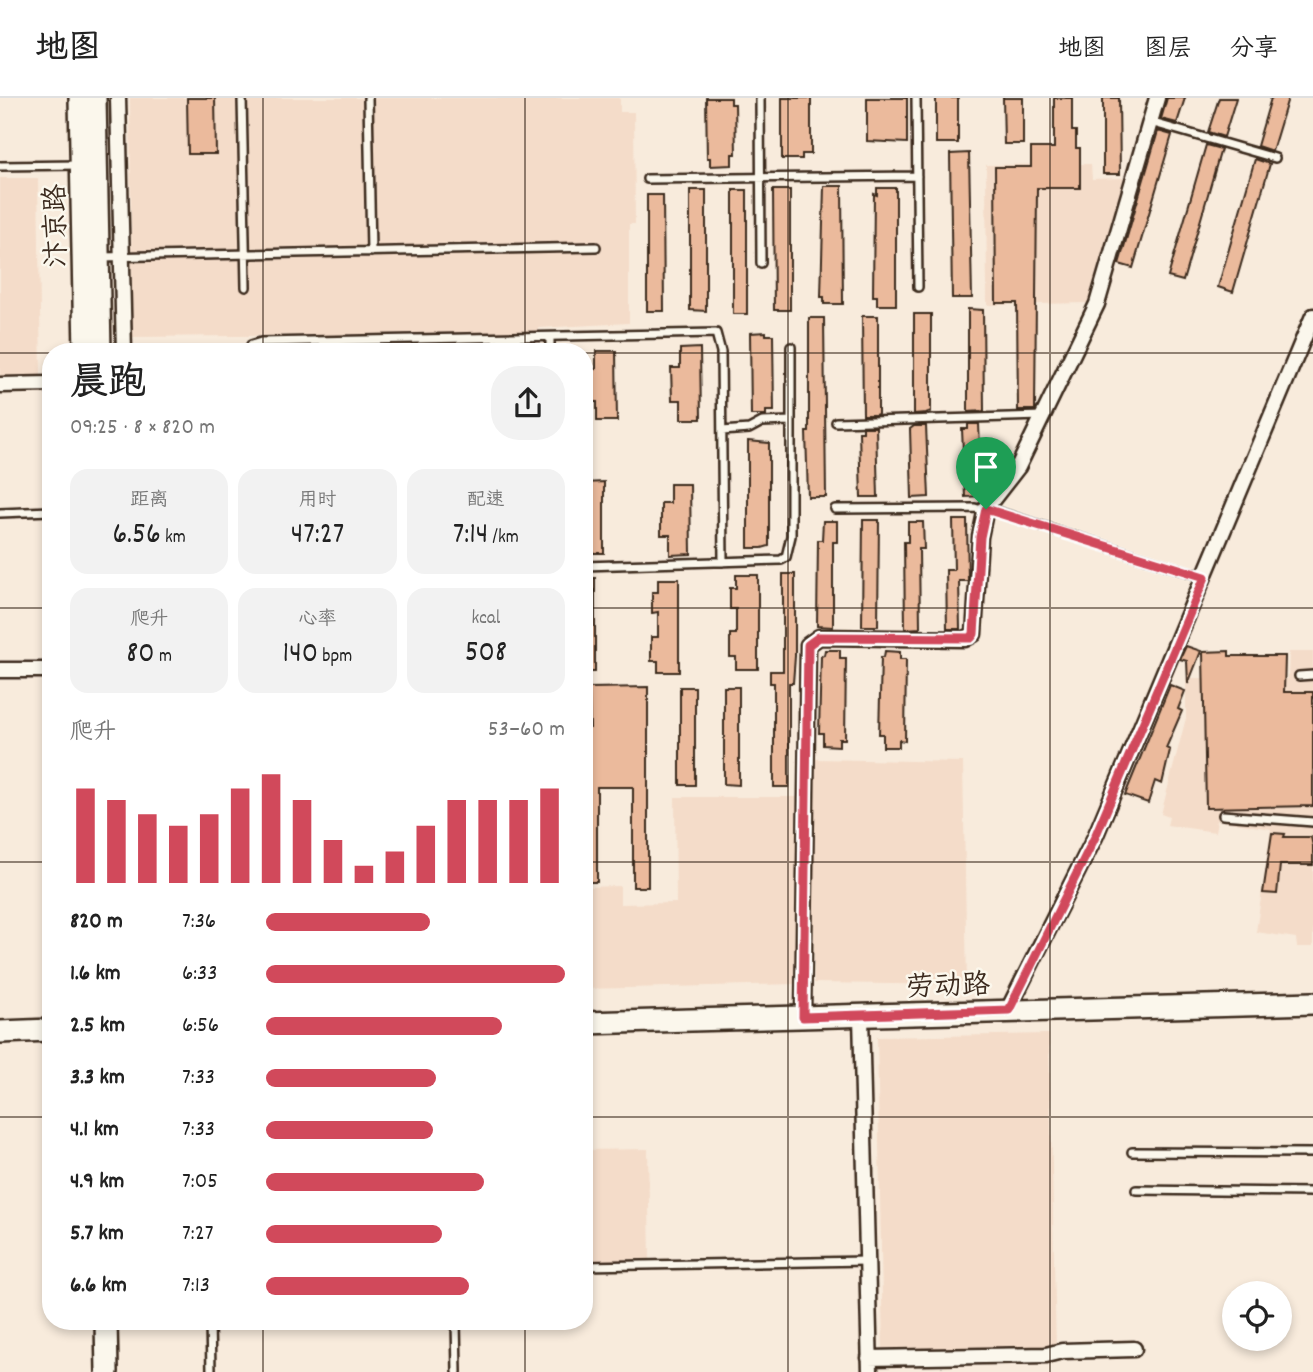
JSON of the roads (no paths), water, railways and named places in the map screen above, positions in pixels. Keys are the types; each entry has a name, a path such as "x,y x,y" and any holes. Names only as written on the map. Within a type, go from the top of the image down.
{"street":[{"name":"汴京路","path":"80,98 85,343"},
{"name":"汴京路","path":"95,98 100,343"},
{"path":"118,98 124,343"},
{"path":"803,1017 808,645 819,637 971,638 974,634 980,537 986,510 1008,484 1045,416 1107,278 1157,98"},
{"path":"1009,1010 1095,837 1313,316"},
{"path":"0,385 42,384"},
{"path":"0,670 42,670"},
{"name":"劳动路","path":"593,1023 1313,1003"},
{"path":"861,1016 869,1365 1046,1355 1062,1351 1134,1349"},
{"path":"0,1032 42,1030"},
{"path":"106,1330 107,1372"},
{"path":"120,1330 121,1372"}],"lane":[{"path":"242,98 247,286"},
{"path":"368,98 371,252"},
{"path":"760,98 761,262"},
{"path":"916,98 918,287"},
{"path":"1150,122 1275,159"},
{"path":"0,166 81,164"},
{"path":"647,179 917,176"},
{"path":"98,257 596,247"},
{"path":"258,343 716,334 721,352 723,562"},
{"path":"550,337 550,343"},
{"path":"593,565 781,560 786,556 791,536 791,347"},
{"path":"836,422 1045,416"},
{"path":"722,431 749,429 762,422 791,421"},
{"path":"835,509 986,510 1205,577"},
{"path":"0,513 42,512"},
{"path":"1299,676 1313,676"},
{"path":"1223,815 1313,822"},
{"path":"1132,1152 1313,1153"},
{"path":"1136,1190 1313,1192"},
{"path":"593,1266 867,1261"},
{"path":"210,1330 211,1372"},
{"path":"456,1330 457,1372"}]}
